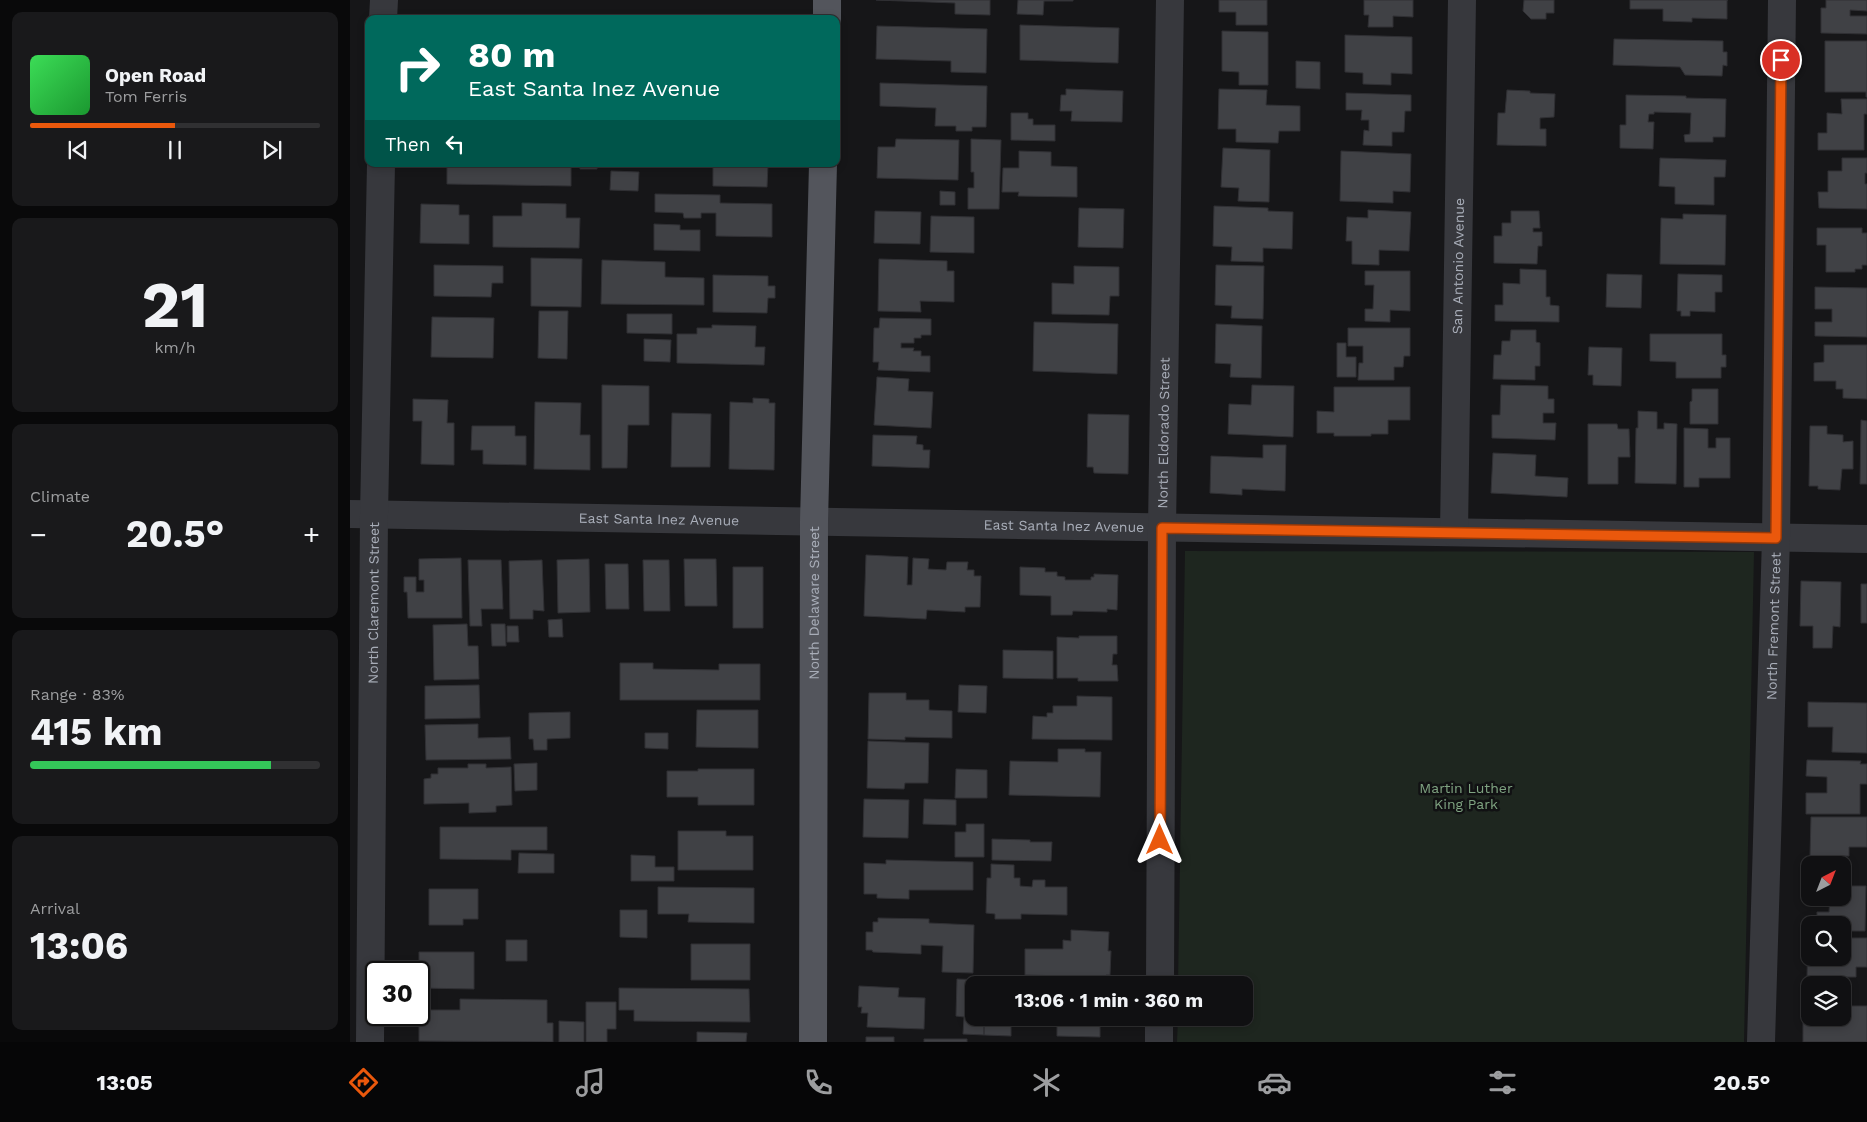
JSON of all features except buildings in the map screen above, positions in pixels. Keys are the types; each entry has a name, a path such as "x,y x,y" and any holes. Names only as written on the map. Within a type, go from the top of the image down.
{"main road":[{"path":"827,0 827,15"},
{"name":"North Delaware Street","path":"813,1042 814,522 823,167"}],"street":[{"path":"383,15 384,0"},
{"name":"North Eldorado Street","path":"1160,976 1162,528 1170,0"},
{"name":"San Antonio Avenue","path":"1454,532 1462,0"},
{"name":"North Fremont Street","path":"1761,1042 1776,538 1782,0"},
{"name":"North Claremont Street","path":"370,1042 362,514 380,167"},
{"name":"East Santa Inez Avenue","path":"362,514 1867,539"},
{"path":"1159,1026 1159,1042"}],"green space":[{"name":"Martin Luther King Park","path":"1185,551 1754,552 1744,1042 1177,1042 1178,1026 1253,1026 1253,976 1178,976"}],"route":[{"path":"1160,840 1162,528 1776,538 1781,60"}]}
